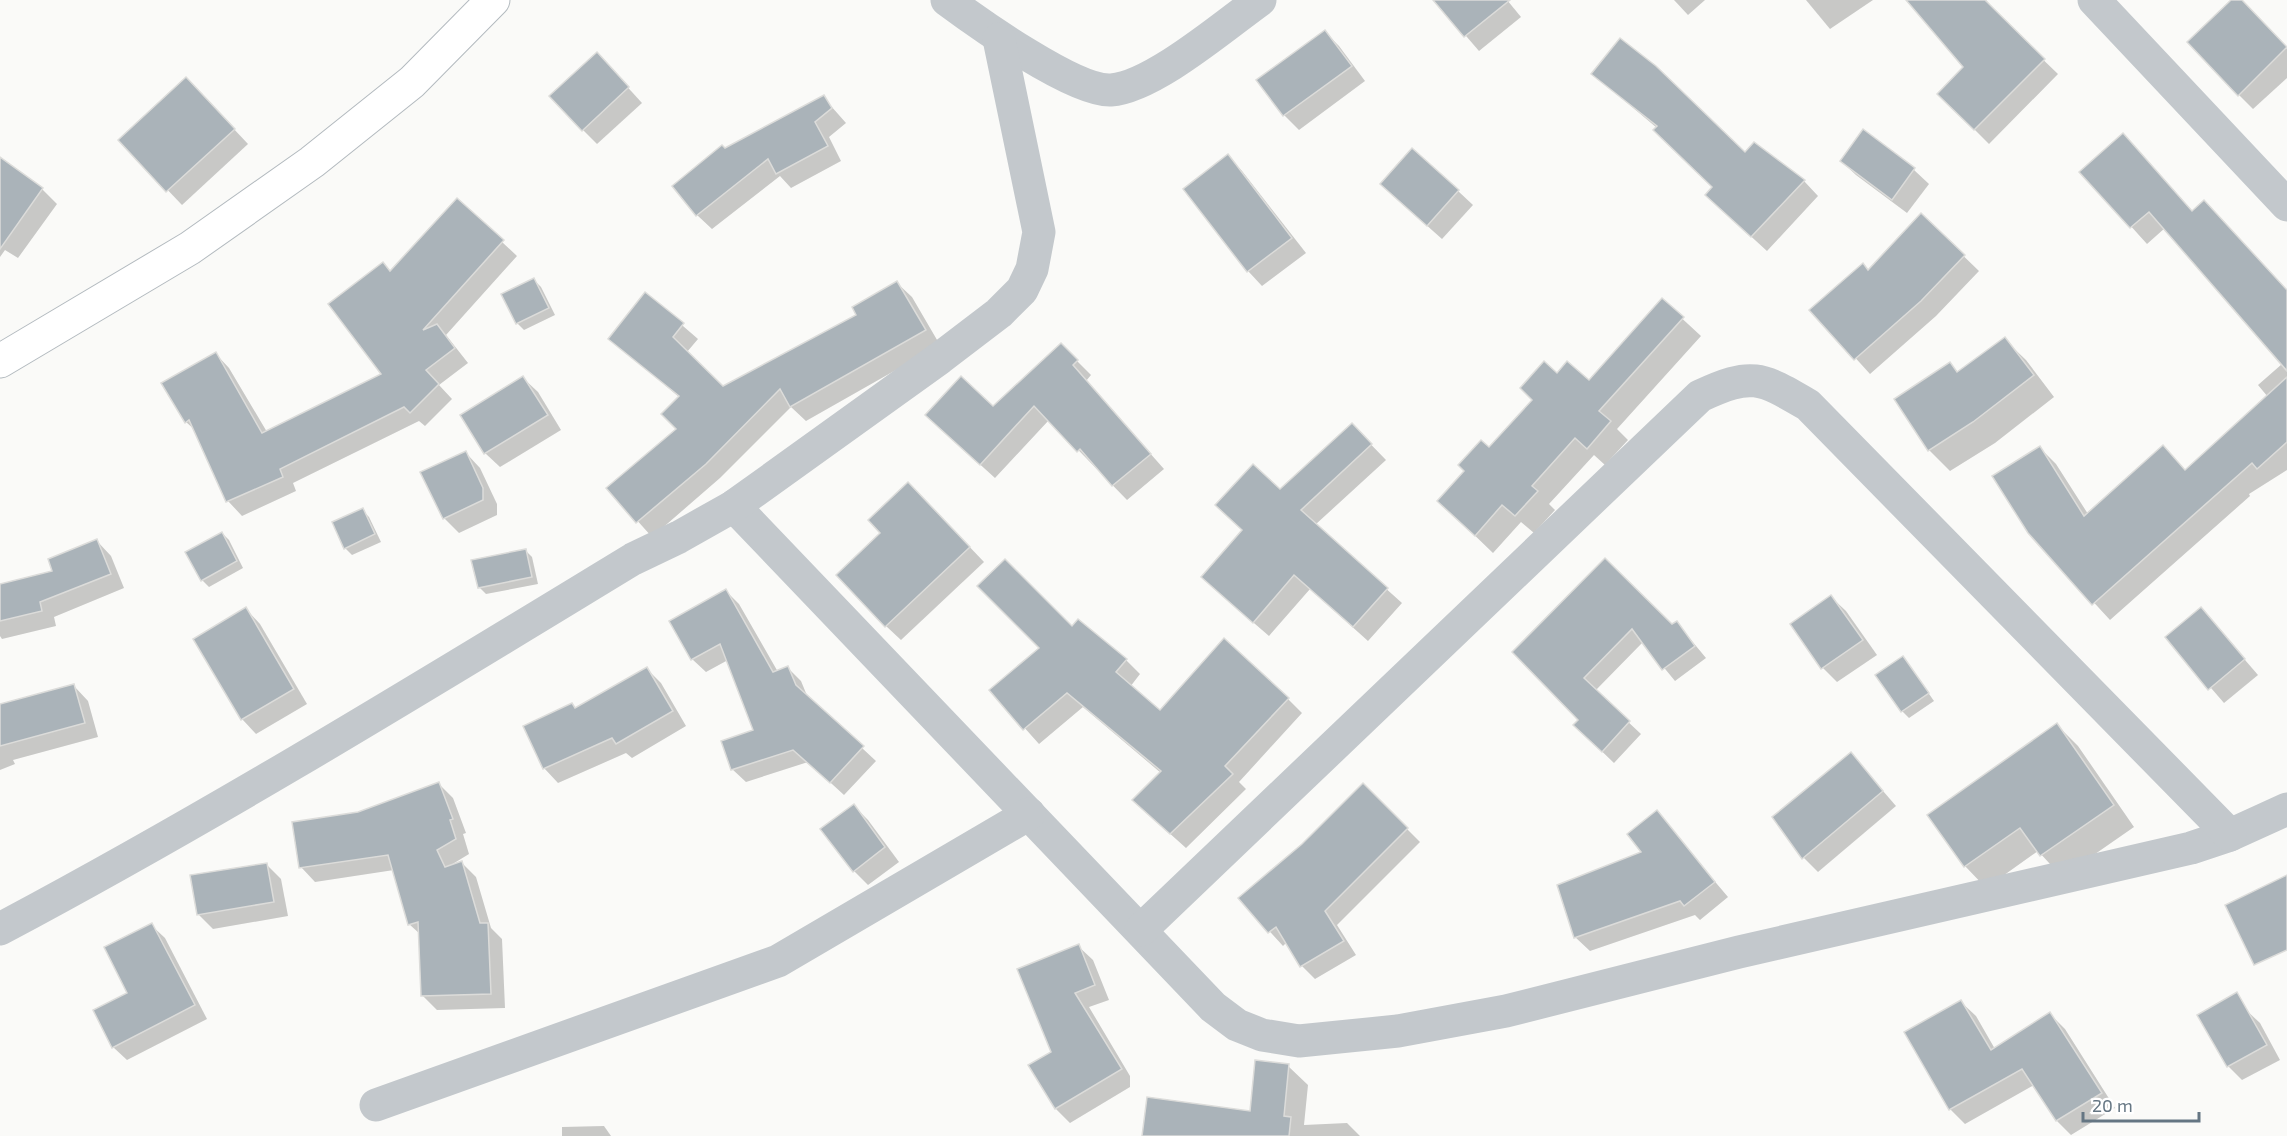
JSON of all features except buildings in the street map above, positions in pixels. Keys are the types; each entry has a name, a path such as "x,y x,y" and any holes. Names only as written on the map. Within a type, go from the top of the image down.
{"street":[{"path":"0,361 190,248 312,162 412,82 493,0"},
{"path":"947,0 999,39 1087,86 1111,90 1137,82 1173,63 1260,0"},
{"path":"2094,0 2287,206"},
{"path":"0,929 125,862 308,756 633,559 679,537 734,506 999,313 1022,290 1032,269 1039,232 999,39"},
{"path":"1141,930 1700,396 1732,381 1769,382 1808,405 2230,835"},
{"path":"734,506 1213,1007 1237,1025 1262,1035 1299,1041 1398,1031 1506,1011 1739,952 2191,848 2230,835 2287,809"},
{"path":"375,1105 778,961 1029,814"}]}
